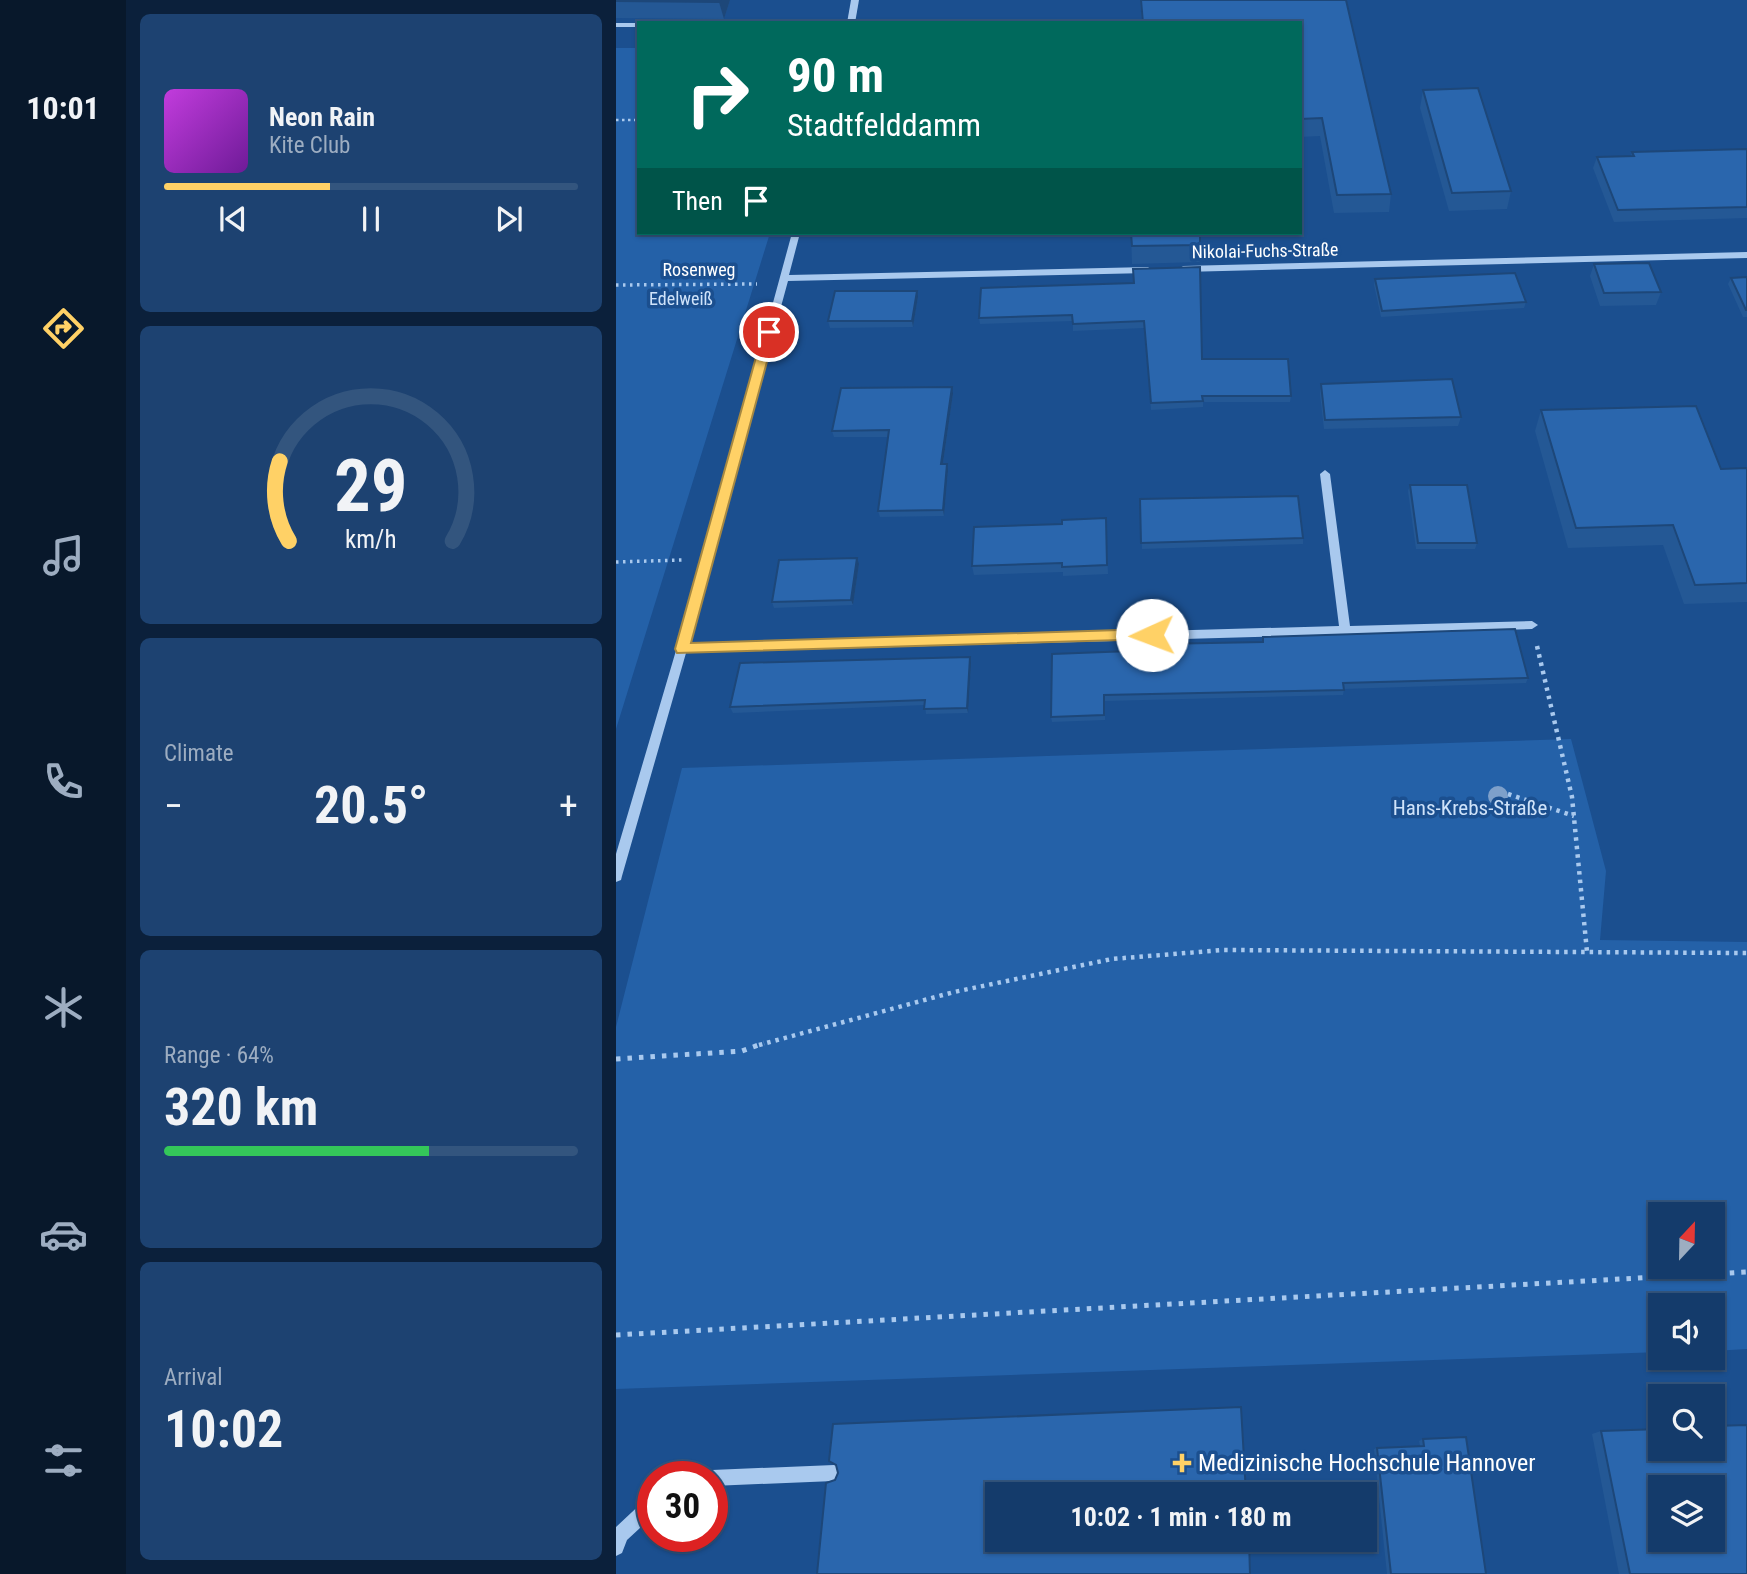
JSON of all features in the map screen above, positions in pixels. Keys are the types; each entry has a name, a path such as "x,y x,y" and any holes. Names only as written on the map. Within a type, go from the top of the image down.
{"street":[{"path":"851,21 855,0"},
{"path":"616,25 637,25"},
{"path":"616,876 708,559 795,235"},
{"name":"Nikolai-Fuchs-Straße","path":"1175,269 1747,255"},
{"name":"Nikolai-Fuchs-Straße","path":"783,281 1161,269"},
{"path":"1325,474 1345,629"},
{"path":"682,649 1532,625"},
{"path":"728,1477 834,1473"},
{"path":"616,1547 621,1534 637,1519"}],"path":[{"path":"616,120 637,120"},
{"name":"Rosenweg","path":"616,285 783,281"},
{"path":"616,562 708,559"},
{"path":"1532,625 1575,816 1587,952"},
{"path":"1508,794 1575,816"},
{"path":"616,1059 742,1052 781,1037 954,992 1112,959 1223,950 1747,953"},
{"path":"616,1335 1747,1272"}],"green space":[{"name":"Edelweiß","path":"616,48 637,48 637,235 769,235 616,729"},
{"name":"Hans-Krebs-Straße","path":"1571,739 1606,871 1600,940 1747,942 1747,1349 1725,1350 1725,1293 1648,1293 1648,1352 616,1389 616,1027 682,768"}],"building":[{"path":"616,0 720,0 719,2"},
{"path":"1141,0 1346,0 1391,194 1337,195 1322,118 1302,119 1302,21 1143,21"},
{"path":"1478,88 1511,191 1452,193 1423,90"},
{"path":"1747,149 1747,207 1618,210 1597,157 1634,156 1632,152"},
{"path":"1131,235 1200,235 1200,245 1132,246"},
{"path":"1649,263 1661,292 1604,293 1594,264"},
{"path":"1200,267 1202,359 1288,359 1291,396 1202,396 1203,401 1151,403 1144,321 1073,324 1072,315 979,318 981,288 1134,283 1133,269"},
{"path":"1515,273 1526,302 1382,311 1375,279"},
{"path":"1747,277 1747,310 1746,310 1731,278"},
{"path":"835,291 917,291 912,321 828,321"},
{"path":"1452,379 1461,417 1325,420 1321,384"},
{"path":"952,387 941,464 947,464 943,510 878,511 889,430 832,431 841,388"},
{"path":"1696,406 1721,469 1747,468 1747,583 1695,585 1673,525 1576,528 1541,410"},
{"path":"1410,485 1467,485 1477,543 1418,543"},
{"path":"1298,496 1303,538 1141,543 1140,499"},
{"path":"1106,518 1107,565 1062,567 1062,563 972,566 974,527 1062,524 1062,520"},
{"path":"857,558 851,600 772,602 779,560"},
{"path":"1515,629 1528,678 1343,683 1344,690 1104,695 1104,715 1051,717 1052,654 1157,650 1157,644 1263,642 1263,637"},
{"path":"970,657 967,708 924,709 925,700 730,707 740,663"},
{"path":"1241,1407 1245,1482 985,1482 985,1552 1249,1552 1250,1574 817,1574 826,1483 835,1480 838,1473 836,1465 829,1461 833,1424"},
{"path":"1747,1425 1747,1574 1630,1574 1601,1431 1648,1429 1648,1461 1725,1461 1725,1426"},
{"path":"1466,1437 1486,1574 1391,1574 1377,1448 1424,1446 1423,1439"}],"place":[{"name":"Medizinische Hochschule Hannover","path":"1182,1463"}],"route":[{"path":"769,332 682,649 1152,635"}]}
